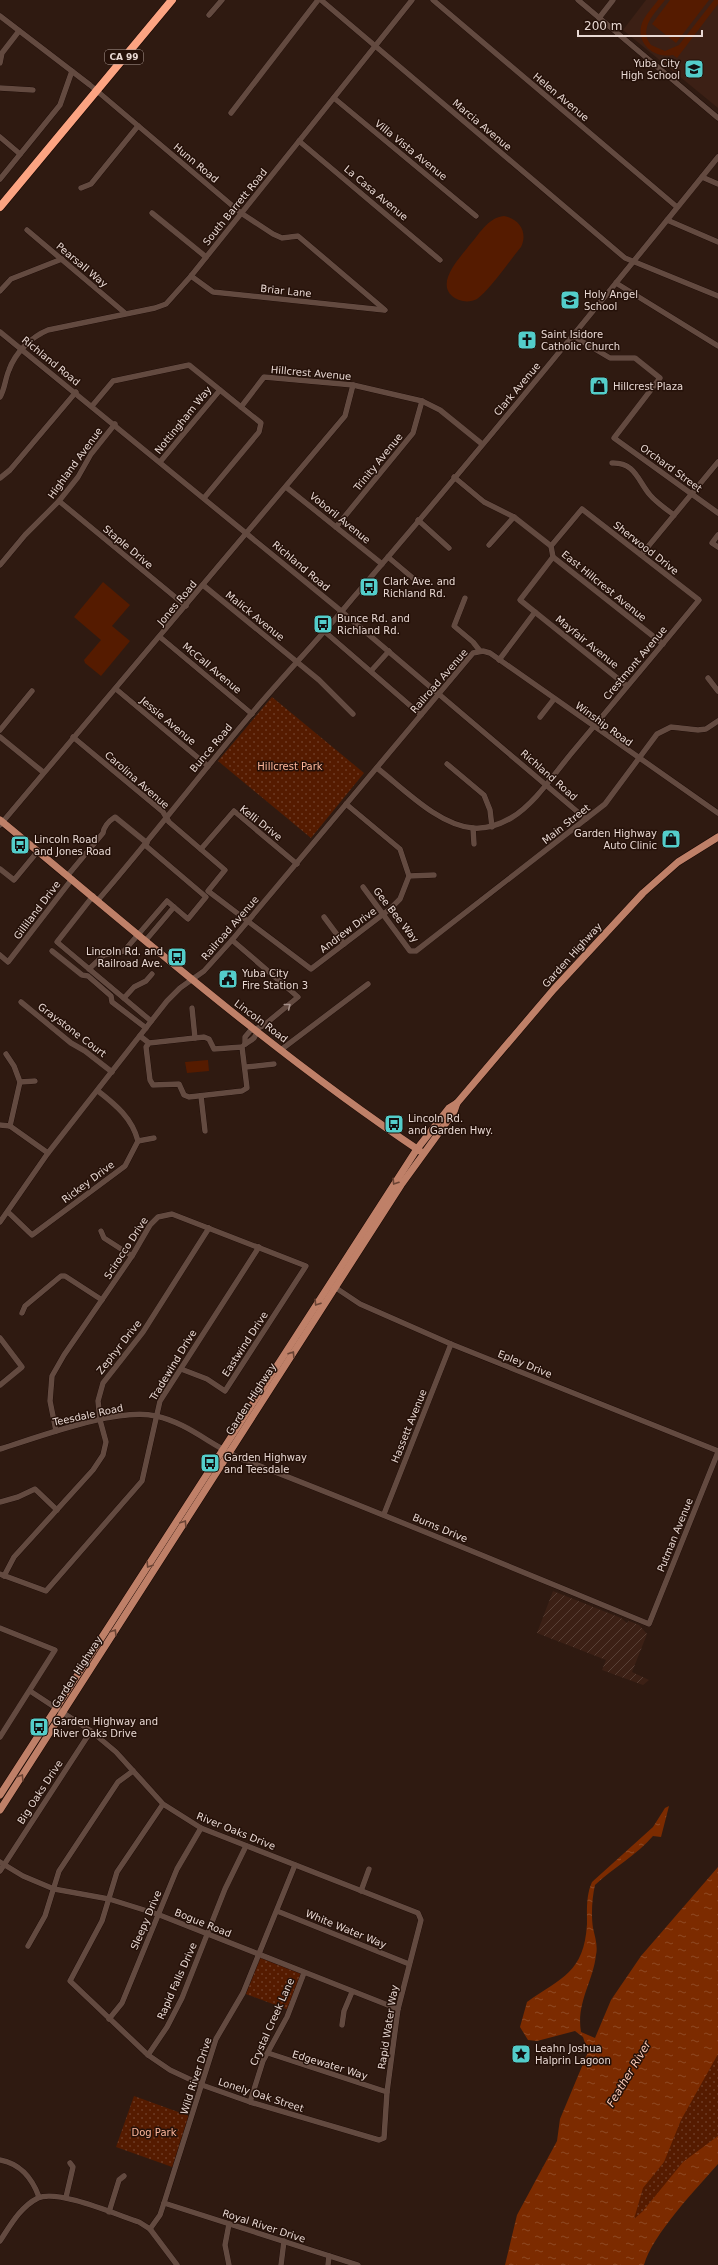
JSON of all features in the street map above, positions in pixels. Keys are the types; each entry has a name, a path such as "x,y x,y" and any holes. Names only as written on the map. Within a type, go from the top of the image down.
{"highway":[{"name":"CA 99","path":"0,207 172,0"}],"main road":[{"name":"Lincoln Road","path":"1,822 96,898 192,979 382,1126 420,1151"},
{"name":"Garden Highway","path":"0,1810 60,1710 332,1286 449,1108 457,1103 554,989 643,892 678,862 718,837"},
{"name":"Garden Highway","path":"0,1795 60,1710"}],"street":[{"path":"209,15 222,0"},
{"path":"231,112 320,0"},
{"name":"Marcia Avenue","path":"320,0 625,258 718,296"},
{"name":"South Barrett Road","path":"0,397 9,369 22,349 36,335 48,330 155,308 166,304 191,276 412,0"},
{"name":"Helen Avenue","path":"432,0 677,207"},
{"path":"578,0 718,118"},
{"path":"599,18 613,0"},
{"name":"Hunn Road","path":"0,16 96,90 241,213 273,234 282,238 298,236 385,310"},
{"path":"0,63 2,52 19,31"},
{"path":"0,179 60,105 72,71"},
{"path":"0,88 33,90"},
{"name":"Villa Vista Avenue","path":"334,98 476,216"},
{"path":"81,188 91,184 138,126"},
{"path":"0,137 20,154"},
{"name":"La Casa Avenue","path":"299,141 440,260"},
{"name":"Clark Avenue","path":"342,612 616,283 718,157"},
{"path":"702,177 718,184"},
{"path":"152,213 206,257"},
{"path":"666,220 718,242"},
{"name":"Pearsall Way","path":"27,230 125,313"},
{"path":"0,291 11,278 62,259"},
{"name":"Briar Lane","path":"191,276 213,292 385,310"},
{"path":"616,283 718,346"},
{"name":"Richland Road","path":"0,332 76,392 389,651 546,784 586,820"},
{"name":"Orchard Street","path":"572,336 610,358 635,358 660,378 614,438 718,513"},
{"path":"92,406 113,381 189,365 261,423 259,432 204,498"},
{"name":"Hillcrest Avenue","path":"241,407 264,378 353,385 422,402 440,410 482,444"},
{"name":"Jones Road","path":"1,822 116,689 346,416 353,385"},
{"name":"Nottingham Way","path":"160,462 220,390"},
{"path":"0,478 10,470 76,392"},
{"name":"Trinity Avenue","path":"336,527 413,433 422,402"},
{"name":"Highland Avenue","path":"0,565 25,535 59,501 78,477 91,454 115,424"},
{"path":"612,462 621,462 639,476 650,495 674,515"},
{"path":"641,555 718,462"},
{"name":"East Hillcrest Avenue","path":"454,477 484,502 514,517 551,546"},
{"name":"Voboril Avenue","path":"286,487 382,564"},
{"name":"Staple Drive","path":"59,501 186,606"},
{"name":"Sherwood Drive","path":"551,546 582,509 699,600"},
{"path":"489,545 514,517"},
{"path":"418,520 449,548"},
{"path":"718,535 712,543 718,547"},
{"path":"551,546 554,557"},
{"path":"388,557 414,579 422,581"},
{"name":"East Hillcrest Avenue","path":"554,557 663,644"},
{"name":"Mayfair Avenue","path":"554,557 520,600 627,686"},
{"name":"Malick Avenue","path":"203,585 325,686 352,714"},
{"path":"465,598 454,626 473,642 480,651"},
{"name":"Crestmont Avenue","path":"377,768 438,816 452,823 473,828 492,827 511,818 525,808 546,784 699,600"},
{"name":"Bunce Road","path":"88,969 57,942 146,844 208,766 296,662 342,612"},
{"path":"498,660 535,612"},
{"path":"324,631 421,715"},
{"name":"McCall Avenue","path":"160,637 252,714"},
{"path":"371,671 389,651"},
{"name":"Winship Road","path":"480,651 486,651 718,814"},
{"name":"Railroad Avenue","path":"0,1222 48,1153 173,994 204,971 232,940 470,656 480,651"},
{"path":"708,678 718,691"},
{"name":"Jessie Avenue","path":"116,689 208,766"},
{"path":"0,730 32,691"},
{"path":"540,717 554,699"},
{"name":"Main Street","path":"416,951 605,804 652,739 664,730 679,726 698,730 706,729 718,721"},
{"path":"0,737 43,772"},
{"name":"Carolina Avenue","path":"73,737 163,812 166,817 225,870 208,891"},
{"path":"447,764 484,795 490,810 492,827"},
{"path":"346,804 400,850 409,876 434,875"},
{"name":"Kelli Drive","path":"201,849 234,811 297,864"},
{"path":"70,877 103,833 104,828 115,817 206,897 188,919 167,901 124,951 104,955 88,969 151,1021"},
{"path":"473,828 474,844"},
{"path":"0,869 14,880 38,851"},
{"name":"Andrew Drive","path":"208,891 311,969 382,915 400,899 409,876"},
{"name":"Gilliland Drive","path":"0,955 8,962 70,877"},
{"name":"Gee Bee Way","path":"363,887 382,915 410,951 416,951"},
{"path":"146,940 174,907"},
{"path":"324,917 344,944"},
{"path":"139,1038 148,1045 195,1038 207,1038 214,1049 244,1045 252,1041 256,1036 257,1030 298,997 253,960 232,940"},
{"path":"52,950 82,975 88,976 111,996 112,1002 146,1028"},
{"path":"124,998 134,987 146,981 152,974"},
{"path":"282,1049 368,984"},
{"name":"Graystone Court","path":"21,1002 71,1043 85,1051 112,1072"},
{"path":"192,1008 195,1038"},
{"path":"148,1045 151,1084 155,1086 179,1084 187,1097 245,1089 248,1084 244,1045"},
{"path":"6,1054 14,1066 20,1082 10,1126"},
{"path":"246,1067 274,1064"},
{"path":"20,1082 35,1081"},
{"path":"98,1091 120,1108 135,1127 138,1141 154,1138"},
{"path":"201,1096 205,1131"},
{"path":"0,1125 10,1126 48,1153"},
{"name":"Rickey Drive","path":"8,1212 32,1235 125,1166 138,1141"},
{"name":"Scirocco Drive","path":"56,1431 50,1401 52,1376 64,1355 132,1256 150,1225 158,1217 172,1214 306,1266"},
{"name":"Zephyr Drive","path":"2,1575 14,1557 93,1470 103,1455 106,1442 100,1420 98,1401 103,1383 143,1332 209,1228"},
{"path":"101,1232 104,1238 132,1256"},
{"name":"Tradewind Drive","path":"2,1575 46,1591 142,1481 147,1467 160,1400 259,1247"},
{"name":"Eastwind Drive","path":"180,1369 207,1379 225,1391 306,1266"},
{"path":"22,1313 25,1306 61,1276 66,1276 102,1300"},
{"name":"Epley Drive","path":"332,1286 360,1304 451,1344 718,1451"},
{"path":"0,1338 22,1367 0,1385"},
{"name":"Hassett Avenue","path":"384,1514 451,1344"},
{"name":"Teesdale Road","path":"0,1449 56,1431 100,1420 131,1415 156,1416 180,1424 226,1452"},
{"name":"Putman Avenue","path":"649,1624 718,1451"},
{"name":"Burns Drive","path":"226,1452 384,1514 649,1624"},
{"path":"0,1502 18,1497 36,1489 57,1510"},
{"path":"0,1628 54,1650 30,1691 0,1737"},
{"name":"River Oaks Drive","path":"30,1691 91,1731 116,1752 163,1804 201,1828 418,1913 420,1920"},
{"name":"Big Oaks Drive","path":"0,1871 2,1863 91,1731"},
{"path":"28,1946 45,1916 59,1871 118,1782 133,1771"},
{"path":"109,1899 117,1872 163,1804"},
{"name":"Sleepy Drive","path":"109,2019 122,2003 157,1914 177,1869 201,1828"},
{"name":"Rapid Falls Drive","path":"148,2055 167,2027 208,1934 225,1889 246,1846"},
{"name":"Bogue Road","path":"2,1863 23,1876 54,1889 109,1899 157,1914 398,2009"},
{"name":"Wild River Drive","path":"150,2229 160,2215 216,2039 243,1993 295,1865"},
{"path":"361,1891 370,1869"},
{"name":"Lonely Oak Street","path":"109,1899 102,1920 70,1981 148,2055 170,2070 202,2085 250,2102 379,2140 384,2138"},
{"name":"White Water Way","path":"277,1910 409,1964"},
{"name":"Rapid Water Way","path":"384,2138 387,2092 398,2009 420,1920"},
{"name":"Crystal Creek Lane","path":"250,2102 263,2061 286,2016 304,1973"},
{"path":"342,2025 344,2011 352,1992"},
{"name":"Edgewater Way","path":"268,2053 387,2092"},
{"path":"0,2160 14,2164 24,2172 34,2185 39,2197"},
{"path":"66,2197 73,2167 70,2162"},
{"path":"109,2212 119,2180 124,2176"},
{"path":"0,2242 18,2214 39,2197 66,2197 138,2222 150,2229 177,2265"},
{"name":"Royal River Drive","path":"164,2203 358,2265"},
{"path":"229,2224 225,2245 229,2265"},
{"path":"281,2265 284,2241"},
{"path":"328,2265 329,2256"}],"shaded area":[{"name":"Yuba City High School","path":"646,0 718,0 718,108 623,30"},
{"path":"553,1591 621,1618 627,1623 629,1621 639,1625 647,1634 632,1672 649,1680 643,1685 602,1670 606,1660 537,1633"}],"green space":[{"path":"658,0 665,0 649,21 646,33 647,39 651,45 665,51 679,45 714,0 718,0 718,4 677,58 673,55 666,56 653,52 644,43 641,37 643,20"},
{"path":"670,0 709,0 676,43 652,24"},
{"path":"504,216 514,220 521,227 524,237 521,247 482,295 473,301 459,300 451,295 447,288 447,281 453,266 488,223 498,217"},
{"path":"103,582 130,605 112,626 130,641 101,676 85,663 84,660 101,640 74,617"},
{"name":"Hillcrest Park","path":"272,697 364,773 311,838 218,761"},
{"path":"208,1060 209,1071 187,1073 185,1062"},
{"path":"259,1955 304,1973 289,2010 243,1993"},
{"path":"718,2040 718,2159 629,2236 640,2170"},
{"name":"Dog Park","path":"134,2096 192,2117 175,2168 116,2147"}],"water":[{"name":"Feather River","path":"669,1806 661,1837 653,1836 640,1849 595,1885 592,1918 597,1952 581,2012 581,2032 595,2038 611,2000 641,1956 718,1867 718,2054 681,2120 664,2162 643,2188 634,2219 643,2211 683,2162 718,2136 718,2164 665,2226 649,2253 644,2265 505,2265 517,2215 557,2141 560,2119 588,2052 583,2037 575,2031 537,2041 528,2040 520,2027 527,2002 561,1979 576,1964 585,1940 588,1897 592,1882 653,1827 665,1808"}],"place":[{"name":"Yuba City High School","path":"694,69"},
{"name":"Holy Angel School","path":"570,300"},
{"name":"Saint Isidore Catholic Church","path":"527,340"},
{"name":"Hillcrest Plaza","path":"599,386"},
{"name":"Clark Ave. and Richland Rd.","path":"369,587"},
{"name":"Bunce Rd. and Richland Rd.","path":"323,624"},
{"name":"Garden Highway Auto Clinic","path":"671,839"},
{"name":"Lincoln Road and Jones Road","path":"20,845"},
{"name":"Lincoln Rd. and Railroad Ave.","path":"177,957"},
{"name":"Yuba City Fire Station 3","path":"228,979"},
{"name":"Lincoln Rd. and Garden Hwy.","path":"394,1124"},
{"name":"Garden Highway and Teesdale","path":"210,1463"},
{"name":"Garden Highway and River Oaks Drive","path":"39,1727"},
{"name":"Leahn Joshua Halprin Lagoon","path":"521,2054"}]}
